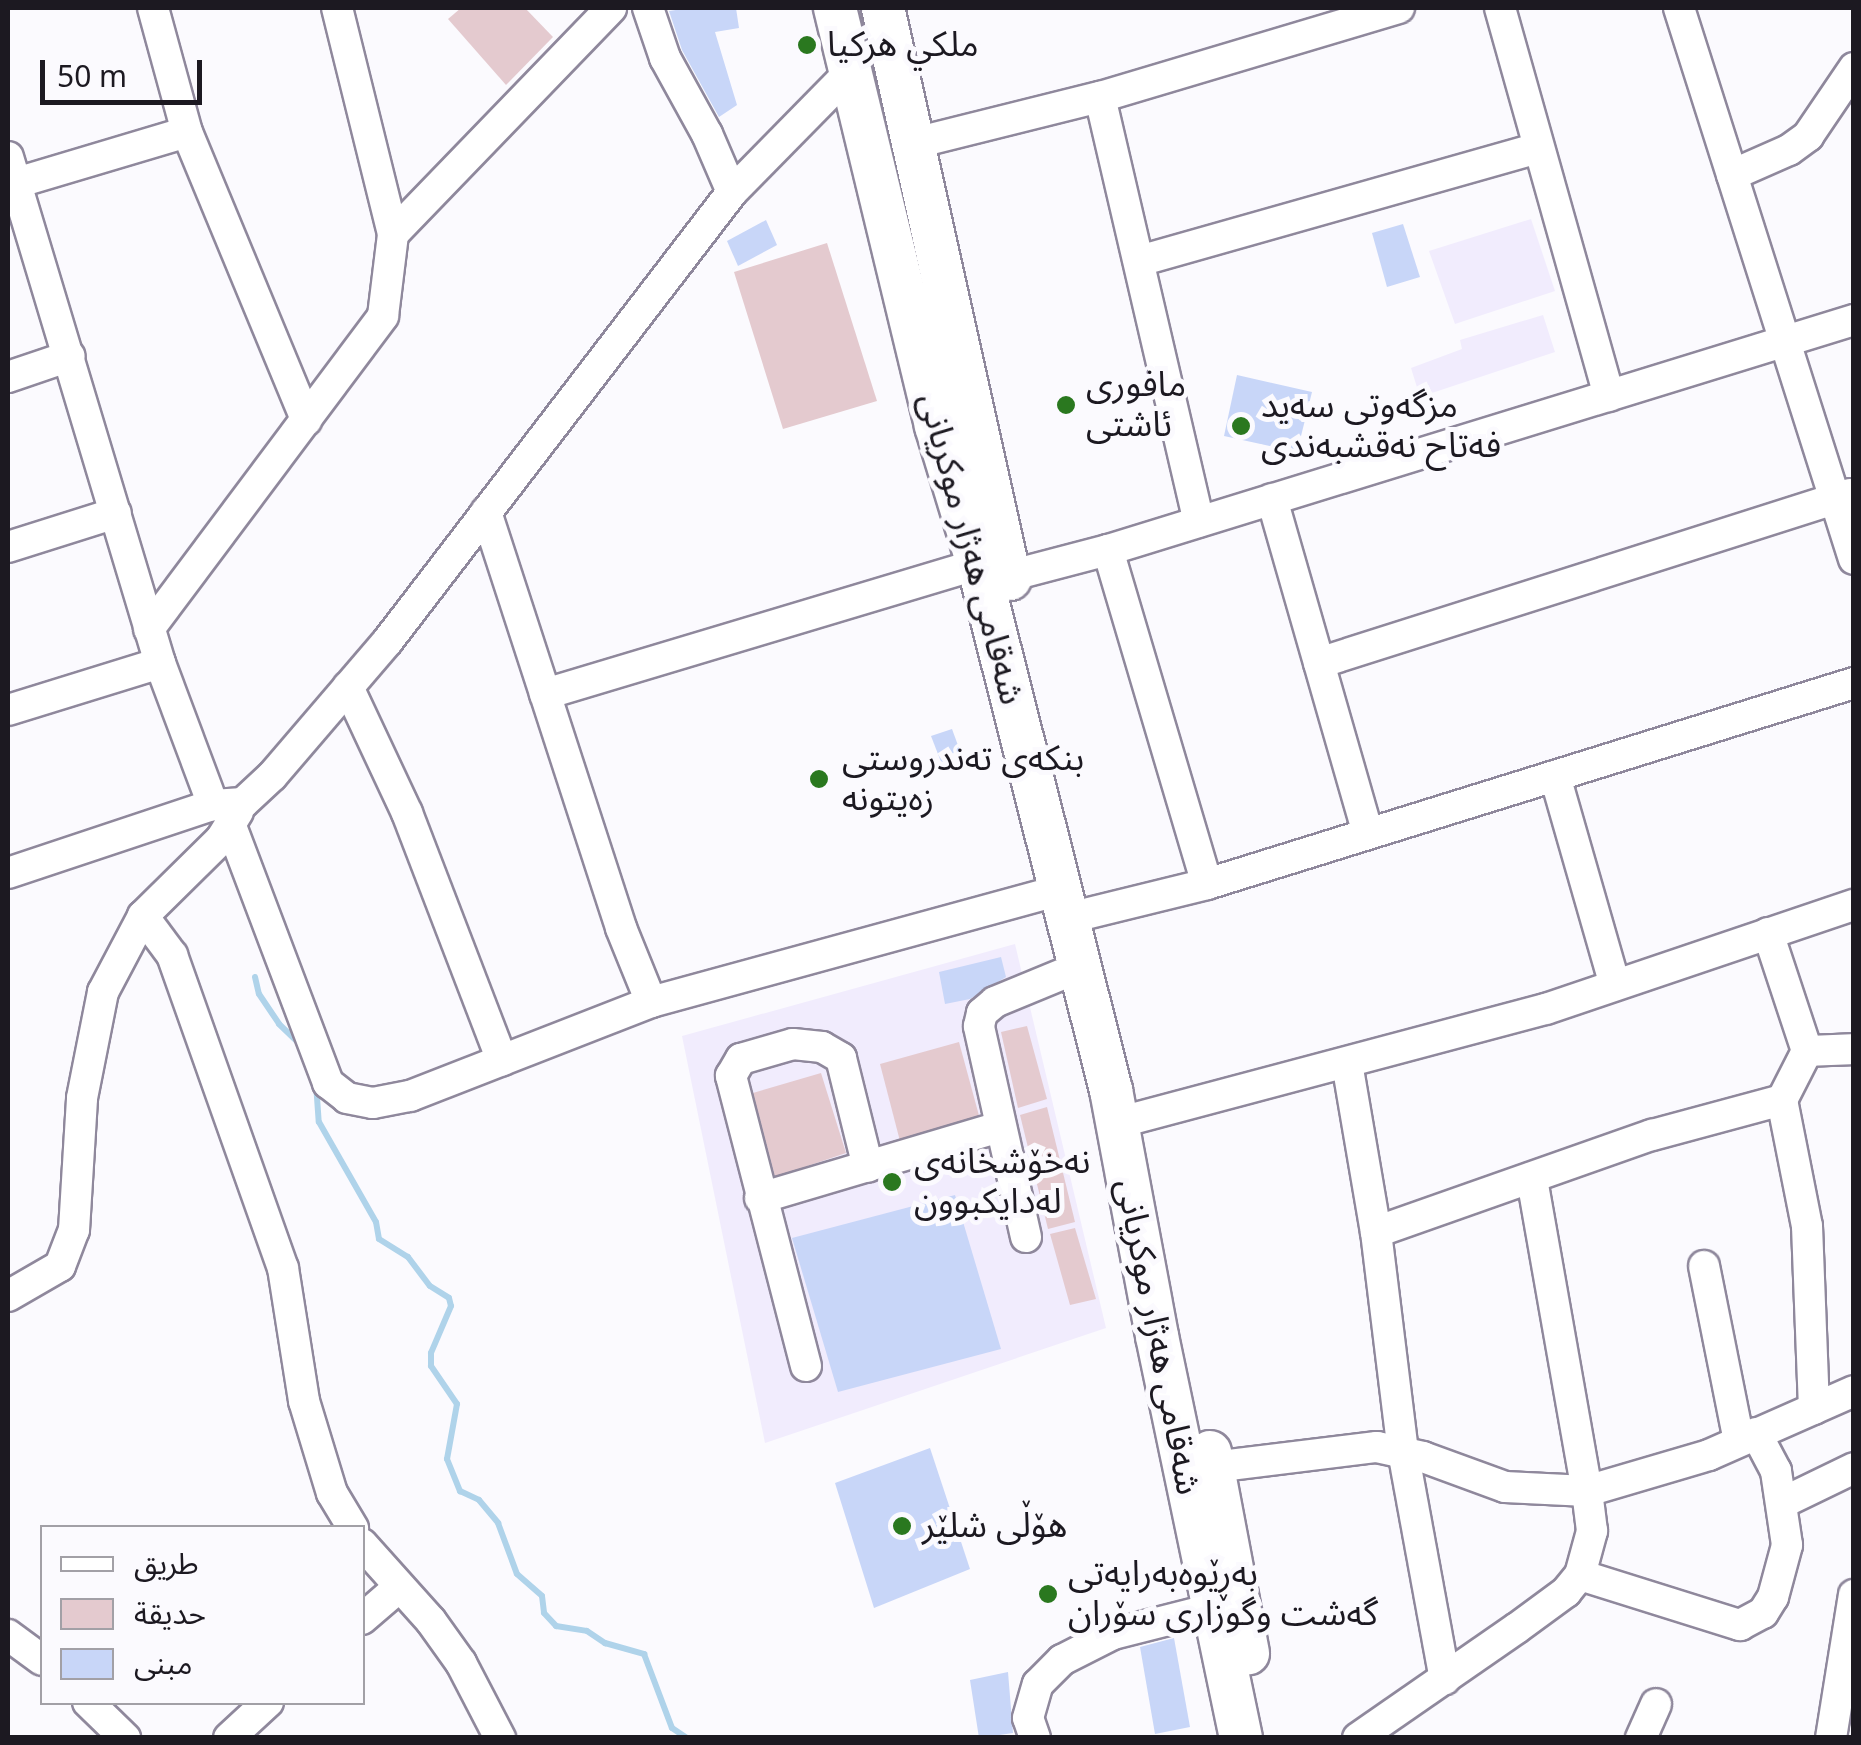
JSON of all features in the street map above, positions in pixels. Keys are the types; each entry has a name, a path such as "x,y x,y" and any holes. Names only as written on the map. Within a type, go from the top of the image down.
{"highway":[{"name":"شەقامی ھەژار موکریانی","path":"835,8 848,74 954,420 1074,902 1136,1118 1238,1584 1260,1738"},
{"name":"شەقامی ھەژار موکریانی","path":"882,8 915,143 954,420"},
{"name":"شەقامی ھەژار موکریانی","path":"1074,902 1080,967 1111,1090 1212,1609 1241,1738"}],"street":[{"path":"153,8 187,132 306,420"},
{"path":"150,629 384,316 394,234 336,8"},
{"path":"394,234 611,8"},
{"path":"648,8 665,58 707,134 732,192"},
{"path":"915,143 1100,97 1399,8"},
{"path":"1500,8 1609,396"},
{"path":"1680,8 1784,342 1844,496 1854,558"},
{"path":"1732,175 1788,150 1808,136 1854,68"},
{"path":"8,1296 60,1266 74,1230 82,1098 92,1039 103,992 143,916 229,811 272,776 348,687 732,192 848,74"},
{"path":"1100,97 1199,522"},
{"path":"187,132 14,193 70,356 160,663 229,811 328,1083 347,1098 373,1104 410,1096 651,1002 1074,902 1207,884 1854,683"},
{"path":"1138,261 1538,148"},
{"path":"545,694 994,570 1108,550 1854,320"},
{"path":"8,376 70,356"},
{"path":"1319,663 1844,496"},
{"path":"1272,499 1368,834"},
{"path":"486,512 621,928 651,1002"},
{"path":"8,547 116,513"},
{"path":"1108,550 1207,884"},
{"path":"8,710 160,663"},
{"path":"348,687 407,813 502,1060"},
{"path":"1555,776 1616,985"},
{"path":"8,873 229,811"},
{"path":"1136,1118 1347,1064 1616,985 1854,906"},
{"path":"143,916 172,955 283,1268 304,1402 332,1492 351,1525"},
{"path":"1768,932 1807,1051 1782,1100 1807,1226 1814,1409"},
{"path":"1026,1237 978,1036 982,1012 995,1002 1080,967"},
{"path":"806,1366 731,1076 741,1058 793,1044 822,1046 842,1058 868,1167"},
{"path":"1807,1051 1854,1049"},
{"path":"1347,1064 1376,1232 1403,1451 1444,1678"},
{"path":"1376,1232 1652,1135 1782,1100"},
{"path":"760,1198 1000,1127"},
{"path":"1358,1738 1566,1592 1580,1574 1592,1531 1532,1178"},
{"path":"1580,1574 1740,1625 1750,1623 1773,1597 1787,1545 1784,1502 1776,1471 1748,1437 1704,1266"},
{"path":"1213,1467 1378,1448 1403,1451 1506,1487 1587,1491 1709,1455 1854,1391"},
{"path":"1784,1502 1854,1468"},
{"path":"365,1548 432,1621 462,1663 500,1738"},
{"path":"365,1616 398,1588"},
{"path":"1831,1738 1854,1594"},
{"path":"1034,1738 1028,1718 1038,1684 1062,1660 1113,1634 1212,1609"},
{"path":"8,1635 40,1659"},
{"path":"1641,1738 1656,1704"},
{"path":"91,1705 126,1738"},
{"path":"229,1738 265,1705"}],"shaded area":[{"path":"1531,219 1555,291 1455,324 1429,251"},
{"path":"1543,315 1555,352 1420,397 1411,368 1462,349 1460,340"},
{"name":"نەخۆشخانەی لەدایکبوون","path":"1015,944 1106,1328 765,1443 682,1036"}],"green space":[{"path":"461,8 525,8 553,37 506,85 448,19"},
{"path":"827,243 877,401 783,429 734,272"},
{"path":"1027,1026 1047,1099 1018,1108 1001,1032"},
{"path":"959,1042 981,1123 901,1145 880,1064"},
{"path":"821,1073 846,1153 775,1177 753,1093"},
{"path":"1047,1107 1075,1222 1048,1229 1020,1115"},
{"path":"1075,1228 1096,1299 1070,1305 1050,1234"}],"building":[{"path":"736,8 739,28 715,32 737,105 719,117 682,50 669,11"},
{"path":"766,220 777,245 738,266 727,241"},
{"path":"1403,224 1420,277 1387,287 1372,233"},
{"path":"1237,375 1312,392 1297,452 1224,436"},
{"path":"952,729 963,759 943,767 931,736"},
{"path":"1001,957 1006,977 970,999 945,1004 939,972"},
{"path":"955,1195 1001,1349 838,1392 792,1238"},
{"name":"هۆڵی شلێر","path":"930,1448 970,1569 874,1608 835,1483"},
{"path":"1174,1638 1190,1727 1155,1734 1140,1647"},
{"path":"1008,1672 1013,1733 979,1738 970,1680"}],"waterway":[{"path":"255,977 259,994 279,1024 301,1045"},
{"path":"316,1083 319,1122 376,1222 379,1239 408,1257 430,1286 449,1298 451,1306 431,1353 431,1366 457,1404 447,1459 460,1491 479,1500 498,1523 517,1574 542,1596 544,1613 556,1626 587,1631 605,1643 644,1654 672,1728 687,1738"}],"place":[{"name":"ملكي هركيا","path":"807,45"},
{"name":"مافوری ئاشتی","path":"1066,405"},
{"name":"مزگەوتی سەید فەتاح نەقشبەندی","path":"1241,426"},
{"name":"بنکەی تەندروستی زەیتونە","path":"819,779"},
{"name":"نەخۆشخانەی لەدایکبوون","path":"892,1182"},
{"name":"هۆڵی شلێر","path":"902,1526"},
{"name":"بەڕێوەبەرایەتی گەشت وگوزاری سۆران","path":"1048,1594"}]}
